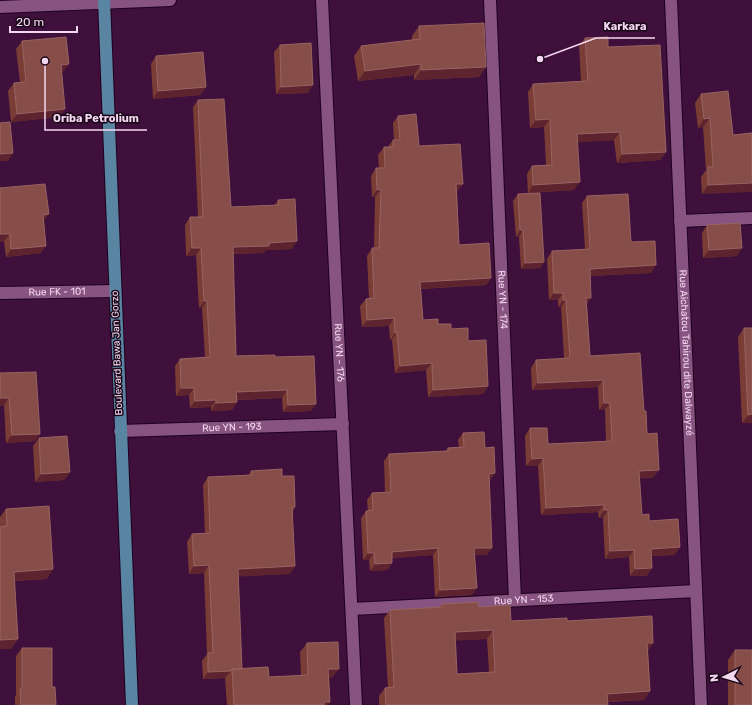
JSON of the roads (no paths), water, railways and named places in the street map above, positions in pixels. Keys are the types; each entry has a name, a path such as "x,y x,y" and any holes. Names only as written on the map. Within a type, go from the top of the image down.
{"main road":[{"name":"Boulevard Bawa Jan Gorzo","path":"104,2 132,705"}],"street":[{"path":"0,7 170,0"},
{"name":"Rue YN - 176","path":"322,0 356,705"},
{"name":"Rue YN - 174","path":"490,0 515,600"},
{"name":"Rue Aichatou Tahirou dite Dalwayzé","path":"671,0 701,705"},
{"path":"680,221 752,218"},
{"name":"Rue FK - 101","path":"0,293 115,291"},
{"name":"Rue YN - 193","path":"120,431 342,424"},
{"name":"Rue YN - 153","path":"352,609 696,591"}],"place":[{"name":"Karkara","path":"540,59"},
{"name":"Oriba Petrolium","path":"45,61"}]}
